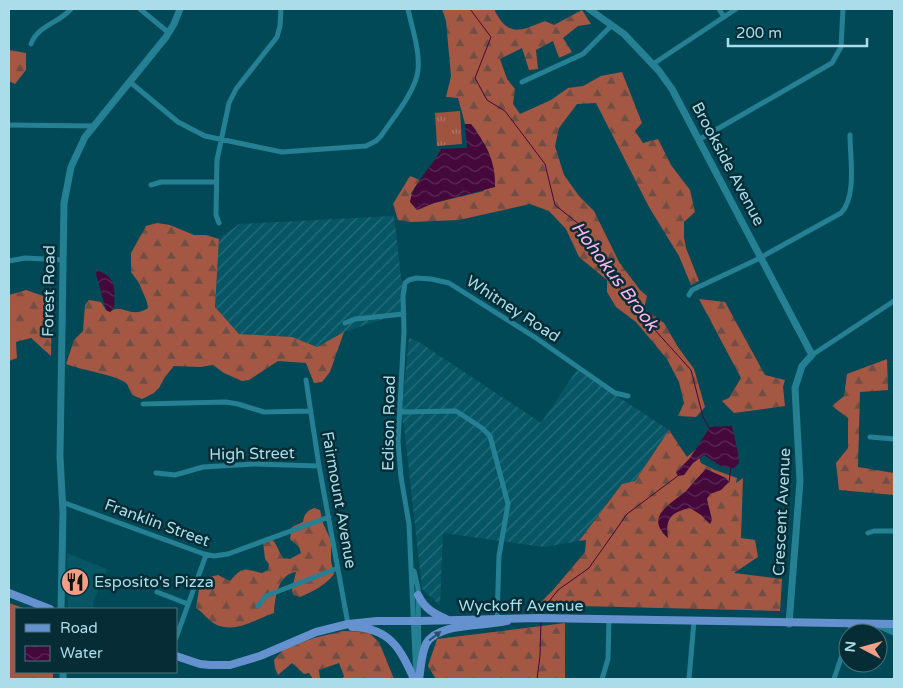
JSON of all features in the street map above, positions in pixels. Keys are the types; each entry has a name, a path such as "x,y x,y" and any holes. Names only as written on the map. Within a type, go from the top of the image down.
{"main road":[{"path":"9,593 47,608"},
{"path":"418,596 430,612 448,620"},
{"path":"417,679 426,645 435,634 445,630 496,624 518,618"},
{"name":"Wyckoff Avenue","path":"178,657 200,664 230,665 260,656 302,637 333,627 376,621 542,618 838,624"},
{"path":"333,627 365,628 385,635 401,652 417,679"}],"street":[{"path":"31,44 42,28 58,20 71,9"},
{"path":"140,9 169,34"},
{"name":"Forest Road","path":"62,608 60,457 64,203 68,179 78,150 85,137 169,34 180,9"},
{"path":"219,223 216,215 216,182 218,160 228,109 233,94 277,37 280,26 280,9"},
{"path":"130,82 187,128 205,136 271,150 292,152 360,147 376,141 414,86 418,61 408,9"},
{"name":"Brookside Avenue","path":"589,9 624,34 653,64 672,89 812,355"},
{"path":"719,9 724,17"},
{"path":"653,64 736,9"},
{"path":"700,139 832,63 841,47 843,9"},
{"path":"522,82 583,54 612,25"},
{"path":"9,125 94,126"},
{"path":"689,295 692,290 756,260 760,256 835,217 845,208 851,193 850,135"},
{"path":"151,185 161,182 216,182"},
{"path":"9,261 25,258 63,260"},
{"name":"Whitney Road","path":"404,314 404,288 409,280 431,279 449,283 536,338 615,392 628,396"},
{"name":"Crescent Avenue","path":"789,624 800,481 796,388 799,373 812,355 894,300"},
{"path":"345,324 355,319 404,314"},
{"name":"Edison Road","path":"404,314 399,458 409,524 416,621 417,679"},
{"name":"Fairmount Avenue","path":"306,380 319,466 348,624"},
{"path":"143,404 229,402 264,412 311,411"},
{"path":"400,412 456,411 482,428 490,436 508,504 498,556 497,619"},
{"path":"870,437 894,439"},
{"name":"High Street","path":"156,473 174,475 203,467 254,464 319,466"},
{"name":"Franklin Street","path":"62,502 206,555 214,556 228,554 329,517"},
{"path":"868,533 874,531 894,531"},
{"path":"178,632 206,555"},
{"name":"Edison Road","path":"411,561 418,596 416,621"},
{"path":"258,606 266,596 338,568"},
{"path":"157,592 188,604"},
{"path":"602,679 608,659 609,620"},
{"path":"689,679 694,621"}],"shaded area":[{"path":"394,216 405,312 344,332 317,347 292,337 239,334 215,307 219,239 239,224"},
{"path":"409,338 419,342 541,423 577,370 669,430 635,481 622,484 579,541 545,547 443,533 440,605 422,589 404,425 401,418"},
{"path":"67,553 107,569 93,603 94,608 68,608"}],"green space":[{"path":"442,9 494,9 504,25 515,30 545,21 554,25 582,10 591,24 578,26 563,38 572,52 559,58 553,41 536,50 538,69 529,70 522,48 500,59 507,79 515,89 513,104 520,114 551,100 568,88 583,86 601,76 622,72 642,123 635,131 643,143 658,139 671,165 690,190 695,212 684,222 684,237 686,248 699,281 691,285 679,256 649,207 596,103 577,104 559,128 555,146 564,175 579,196 594,211 619,262 640,290 647,296 644,309 664,323 694,369 705,407 696,417 678,416 684,403 679,382 667,359 636,322 616,307 607,292 607,280 579,257 566,229 549,211 530,204 459,220 412,222 398,220 393,204 410,176 420,180 411,193 417,209 484,191 471,124 465,124 458,98 446,97 451,76 446,21"},
{"path":"9,50 26,53 26,70 15,84 9,81"},
{"path":"460,111 462,144 437,146 435,113"},
{"path":"157,223 170,225 194,235 206,235 219,239 215,307 239,334 292,337 317,347 344,332 330,372 322,382 314,383 306,363 278,361 249,380 242,381 224,373 213,365 200,367 174,366 159,388 142,399 132,395 127,384 116,378 66,364 74,340 83,331 85,305 89,300 101,302 106,310 110,312 118,309 136,312 148,308 139,283 131,272 131,253 146,226"},
{"path":"26,290 52,299 51,356 31,338 16,342 17,358 9,361 9,295"},
{"path":"699,299 725,302 765,375 785,380 783,387 785,406 734,413 722,401 729,398 741,378"},
{"path":"887,359 888,390 860,392 858,467 894,473 894,495 839,490 836,463 848,448 848,418 832,406 844,396 847,374"},
{"path":"669,430 687,457 696,449 701,463 737,478 736,483 743,478 741,538 755,540 758,557 734,573 782,579 780,611 538,605 585,552 586,540 579,541 622,484 635,481"},
{"path":"314,508 320,510 323,523 331,541 331,561 334,574 327,582 300,597 293,595 292,589 296,572 290,574 281,582 275,600 274,613 238,626 224,627 217,625 196,608 199,589 206,578 218,575 230,581 241,570 262,573 268,570 269,564 265,559 263,541 269,537 276,544 283,558 290,559 301,553 299,547 290,539 292,527 303,522 306,513"},
{"path":"9,603 23,608 15,608 15,673 53,673 53,679 9,679"},
{"path":"565,623 565,679 436,679 428,666 437,639"},
{"path":"343,631 368,632 379,642 394,679 342,679 344,676 339,663 319,670 320,679 313,679 309,673 304,674 292,663 278,675 274,660 284,649 314,638"}],"water":[{"path":"465,124 471,124 489,153 494,169 495,187 434,203 417,210 410,202 412,195 419,181 441,149 467,148"},
{"path":"95,270 111,279 113,284 115,294 114,308 110,312 106,310"},
{"path":"732,426 739,463 734,468 721,466 704,455 693,463 684,475 678,476 676,472 690,458 710,427"},
{"path":"706,469 726,478 729,482 721,490 710,494 707,499 712,520 710,524 690,508 683,510 671,517 667,531 668,538 658,523 662,511 687,490"}],"waterway":[{"name":"Hohokus Brook","path":"470,9 491,37 475,78 487,100 505,111 545,164 555,205 580,225 627,299 691,370 703,417 710,429"},
{"path":"729,482 731,468"},
{"name":"Hohokus Brook","path":"543,614 544,608 558,590 589,568 627,514 679,475"},
{"name":"Hohokus Brook","path":"537,679 541,620"}],"place":[{"name":"Esposito's Pizza","path":"75,582"}]}
